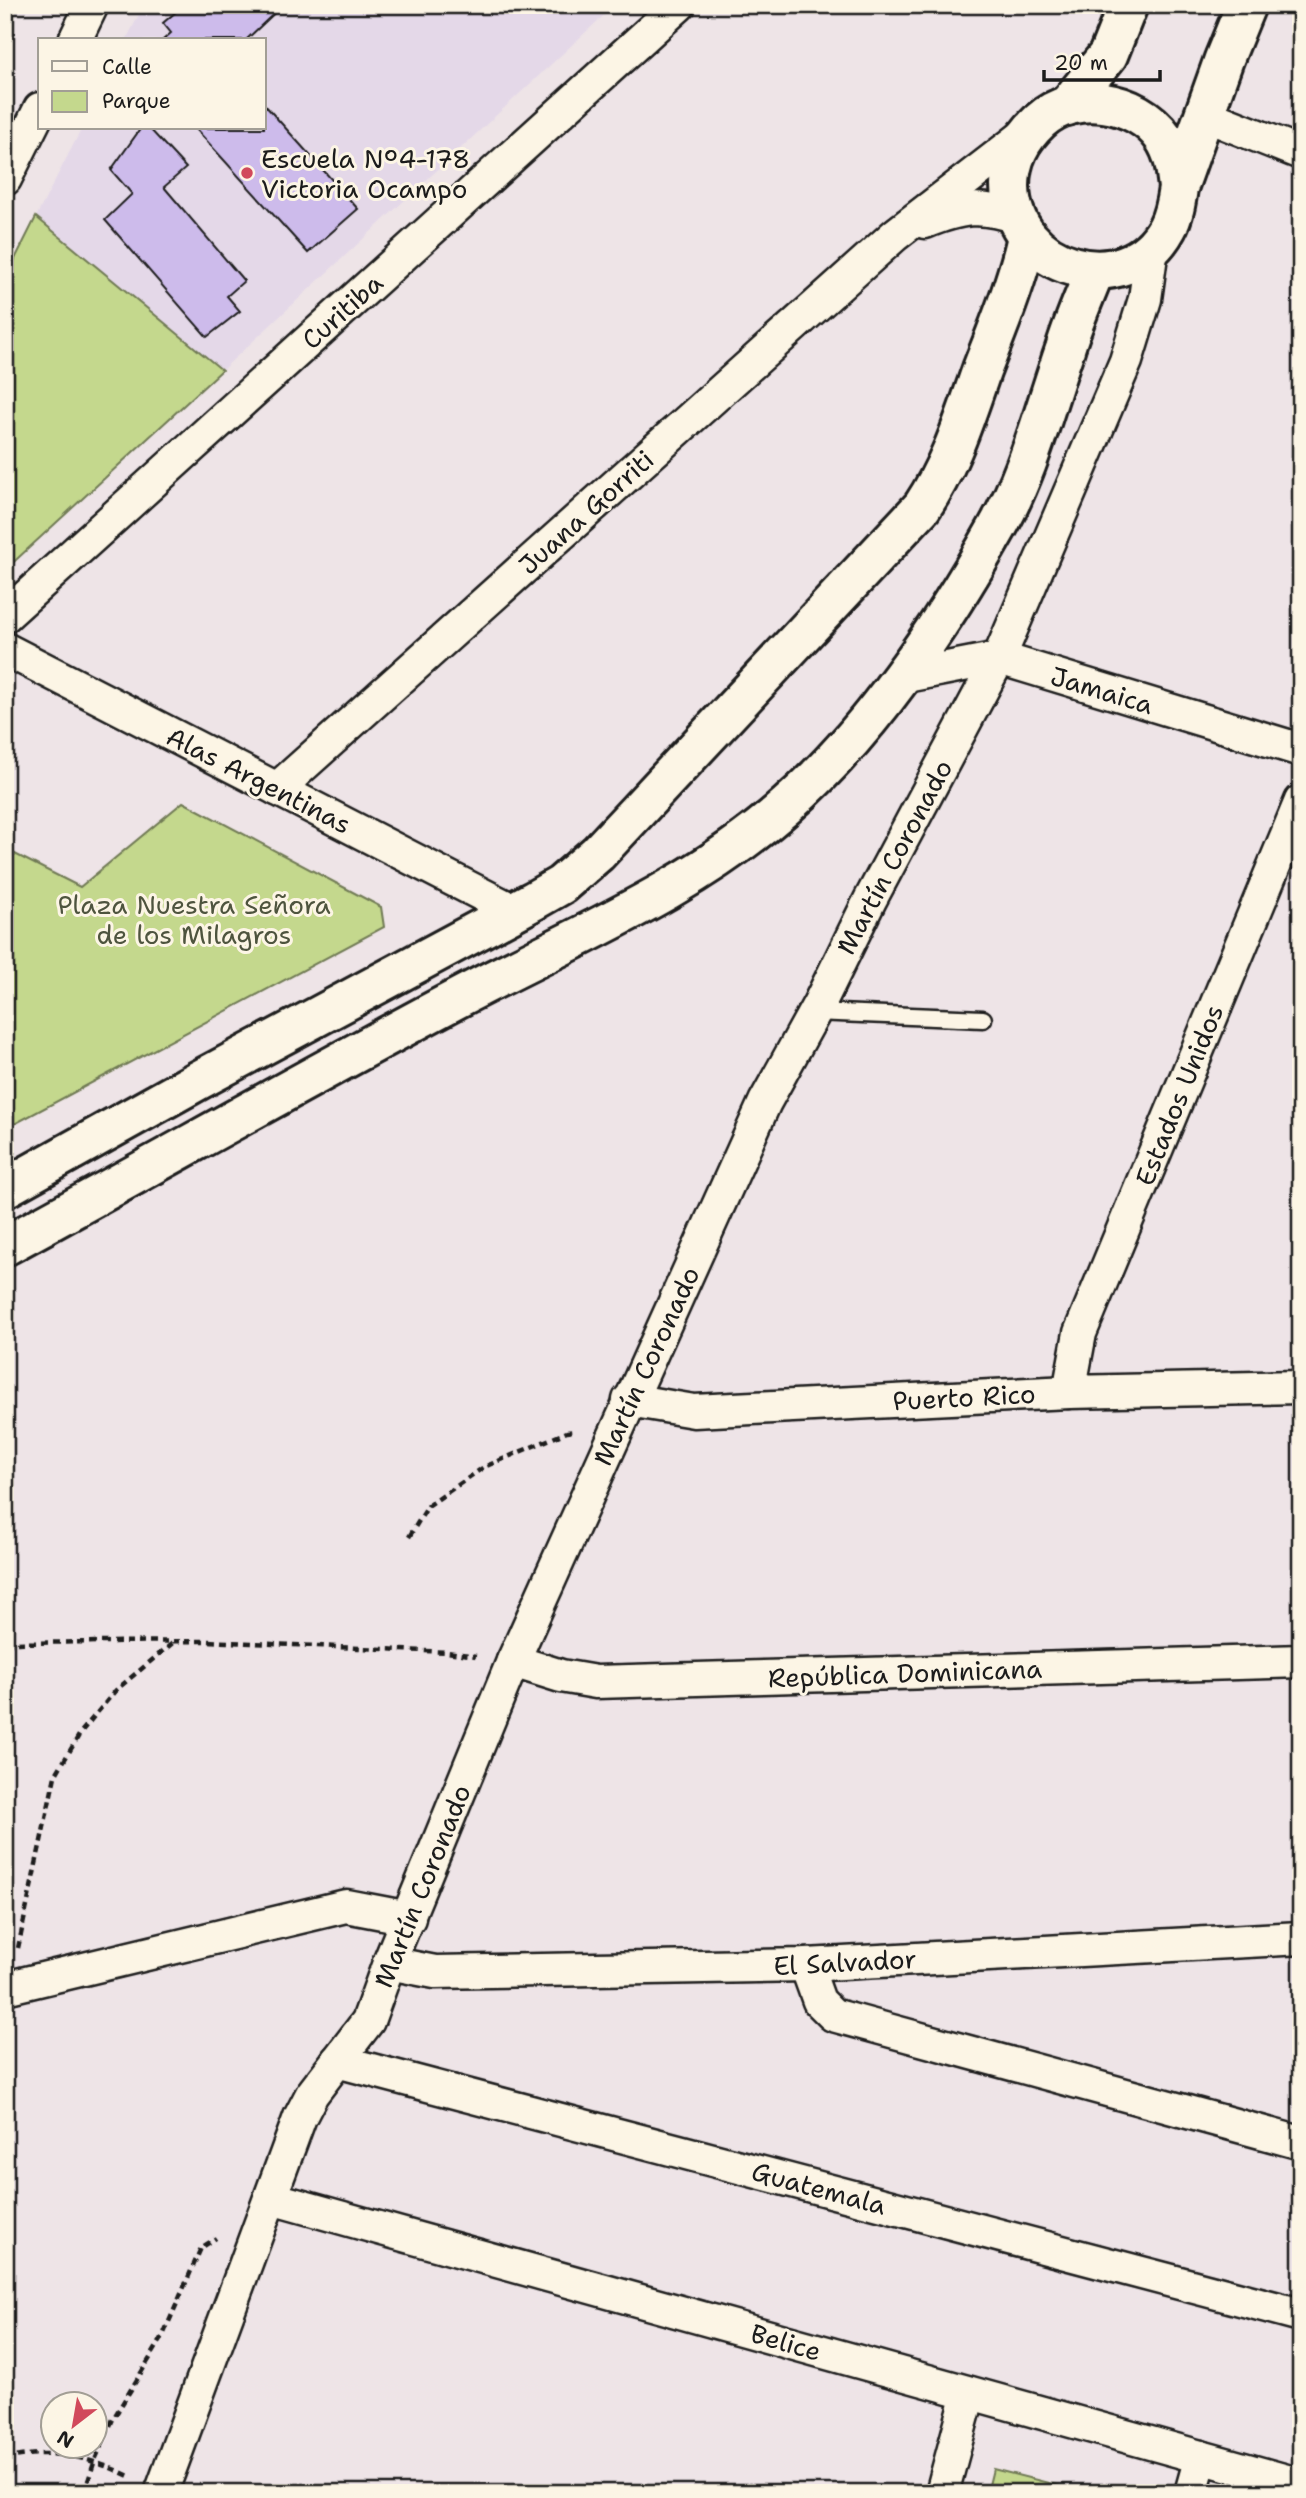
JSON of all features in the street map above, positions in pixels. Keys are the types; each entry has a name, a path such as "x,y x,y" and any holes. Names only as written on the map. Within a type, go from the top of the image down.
{"main road":[{"path":"1067,106 1108,55 1128,5"},
{"path":"1178,188 1175,161 1163,136 1144,118 1120,106 1107,103 1067,106 1045,117 1027,133 1016,152 1010,173 1010,196 1021,227 1041,251 1057,261 1075,268 1095,270 1125,264 1152,248 1166,230 1175,210 1178,188 1246,5"},
{"path":"5,1188 561,885 598,853 922,507 941,476 956,442 1018,274 1021,227"},
{"path":"5,1246 392,1033 704,869 788,805 835,758 901,677 978,561 1022,477 1065,346 1095,270"}],"street":[{"path":"76,38 92,5"},
{"name":"Curitiba","path":"5,616 679,5"},
{"path":"5,179 38,113"},
{"path":"1205,115 1301,153"},
{"name":"Juana Gorriti","path":"277,789 895,235 1027,133"},
{"name":"Juana Gorriti","path":"895,235 951,211 974,208 996,210 1021,227"},
{"name":"Martín Coronado","path":"164,2492 300,2117 312,2094 368,2021 389,1963 410,1918 513,1661 765,1102 999,658 1126,361 1145,299 1152,248"},
{"name":"Alas Argentinas","path":"5,649 512,910"},
{"name":"Jamaica","path":"901,677 999,658 1301,750"},
{"name":"Estados Unidos","path":"1069,1392 1080,1333 1301,801"},
{"name":"Puerto Rico","path":"629,1400 694,1411 1069,1392 1301,1387"},
{"name":"República Dominicana","path":"513,1661 561,1676 596,1682 1301,1661"},
{"path":"8,1987 346,1906 410,1918"},
{"name":"El Salvador","path":"389,1963 435,1972 806,1965 1301,1938"},
{"path":"806,1965 819,2001 833,2015 1301,2143"},
{"name":"Guatemala","path":"337,2061 1301,2315"},
{"name":"Belice","path":"271,2198 1301,2485"},
{"path":"942,2493 969,2393"},
{"path":"1191,2493 1201,2457"}],"lane":[{"path":"814,1012 983,1019"}],"path":[{"path":"408,1537 428,1506 484,1467 567,1432 616,1430"},
{"path":"8,1987 55,1776 81,1732 116,1690 175,1641"},
{"path":"5,1643 175,1641 447,1652 513,1661"},
{"path":"108,2430 161,2340 201,2248 222,2234 254,2242"},
{"path":"5,2459 38,2453"},
{"path":"84,2493 95,2460 164,2492"}],"shaded area":[{"name":"Escuela N°4-178 Victoria Ocampo","path":"144,5 615,5 222,370 36,217 81,130 266,130 266,38 127,38"}],"green space":[{"path":"36,217 222,370 5,570 5,279"},
{"name":"Plaza Nuestra Señora de los Milagros","path":"183,802 381,907 384,927 5,1129 5,849 80,887"},
{"path":"993,2469 1088,2493 987,2493"}],"building":[{"path":"184,5 283,5 248,38 165,38 171,33 163,23"},
{"path":"266,106 358,209 308,253 197,130 266,130"},
{"path":"140,130 151,130 186,168 164,187 244,281 227,296 240,311 207,337 105,220 132,194 111,170"}],"place":[{"name":"Escuela N°4-178 Victoria Ocampo","path":"247,173"}]}
